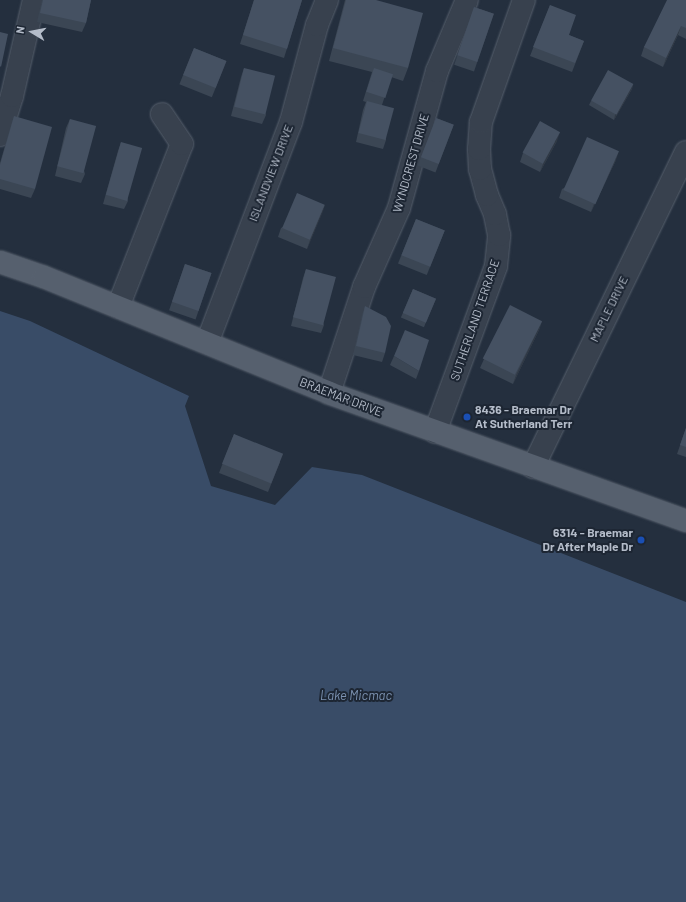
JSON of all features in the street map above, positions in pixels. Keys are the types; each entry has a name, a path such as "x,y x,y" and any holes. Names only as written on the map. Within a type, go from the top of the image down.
{"main road":[{"name":"BRAEMAR DRIVE","path":"0,262 44,277 329,393 686,521"}],"street":[{"path":"0,135 12,96 34,0"},
{"name":"ISLANDVIEW DRIVE","path":"206,343 291,122 317,25 327,0"},
{"name":"WYNDCREST DRIVE","path":"329,393 364,287 399,208 437,71 467,0"},
{"name":"SUTHERLAND TERRACE","path":"435,432 496,266 499,235 495,214 487,195 480,169 479,149 481,122 524,0"},
{"path":"118,307 182,144 162,114"},
{"name":"MAPLE DRIVE","path":"533,466 686,152"}],"water":[{"name":"Lake Micmac","path":"0,311 30,321 189,396 185,406 211,486 275,505 312,467 362,475 686,602 686,902 0,902"}],"building":[{"path":"43,0 91,0 86,23 40,13"},
{"path":"254,0 302,0 287,49 243,35"},
{"path":"346,0 376,0 423,13 408,68 333,48"},
{"path":"667,0 686,0 686,28 681,26 666,58 644,47"},
{"path":"550,5 576,15 569,35 584,41 575,63 533,47"},
{"path":"474,7 494,14 477,62 457,55"},
{"path":"0,32 8,34 1,67 0,66"},
{"path":"194,48 226,61 216,88 183,75"},
{"path":"244,68 275,76 265,115 234,107"},
{"path":"374,68 393,74 385,98 366,92"},
{"path":"608,70 633,84 616,115 591,101"},
{"path":"367,101 394,108 386,140 358,133"},
{"path":"14,116 52,127 35,189 0,179 0,165"},
{"path":"436,118 454,125 439,164 421,157"},
{"path":"70,119 96,126 83,173 57,166"},
{"path":"540,121 560,132 543,164 523,152"},
{"path":"587,137 619,151 595,204 563,190"},
{"path":"121,142 142,148 127,201 106,195"},
{"path":"297,193 325,205 310,240 282,228"},
{"path":"416,219 445,231 430,267 401,255"},
{"path":"185,264 211,273 198,311 172,302"},
{"path":"306,269 336,277 323,325 293,317"},
{"path":"413,289 436,299 426,323 403,313"},
{"path":"510,305 542,321 515,375 483,358"},
{"path":"365,306 386,317 391,326 385,353 356,346"},
{"path":"405,330 429,340 419,371 394,356"},
{"path":"686,428 686,447 680,445"},
{"path":"234,434 283,454 271,484 222,464"}],"place":[{"name":"8436 - Braemar Dr At Sutherland Terr","path":"467,417"},
{"name":"6314 - Braemar Dr After Maple Dr","path":"641,540"}]}
